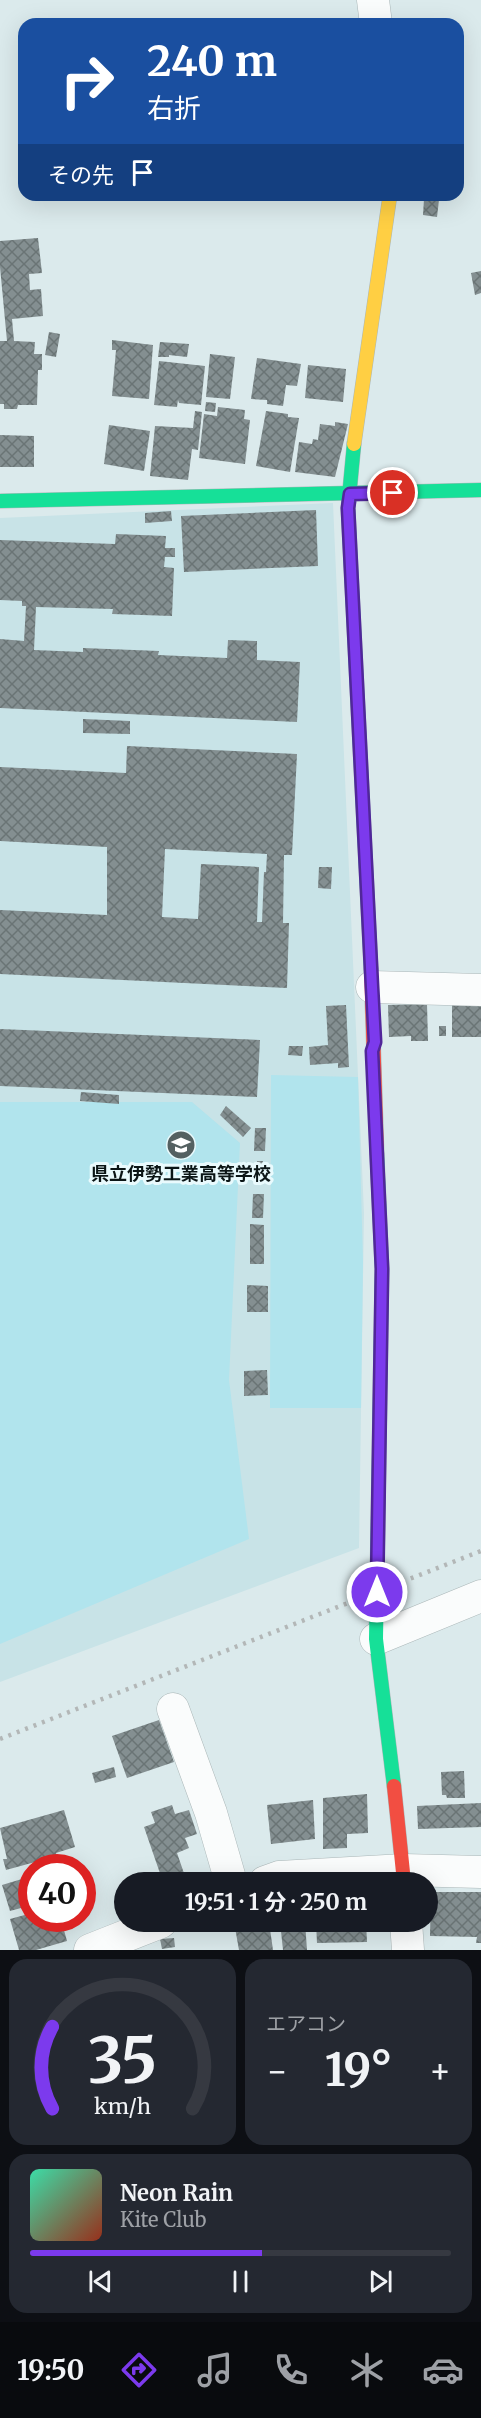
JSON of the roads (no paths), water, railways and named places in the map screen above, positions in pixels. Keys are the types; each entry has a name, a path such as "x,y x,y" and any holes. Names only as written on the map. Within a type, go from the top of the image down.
{"street":[{"path":"373,0 375,18"},
{"path":"389,201 355,433 348,508 375,1042 372,1051 382,1269 376,1639 404,1872"},
{"path":"0,501 481,490"},
{"path":"372,987 481,990"},
{"path":"376,1639 481,1596"},
{"path":"173,1709 211,1813 228,1872"},
{"path":"438,1874 481,1872"},
{"path":"90,1950 136,1932"},
{"path":"407,1932 408,1950"}],"railway":[{"path":"0,1739 481,1551"}],"place":[{"name":"県立伊勢工業高等学校","path":"181,1145"}]}
